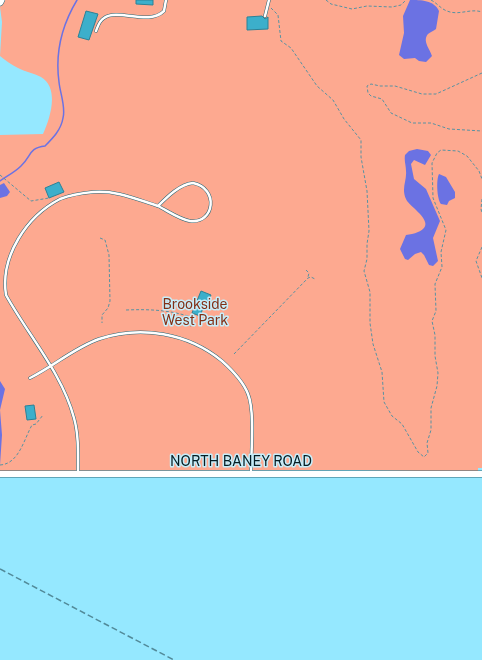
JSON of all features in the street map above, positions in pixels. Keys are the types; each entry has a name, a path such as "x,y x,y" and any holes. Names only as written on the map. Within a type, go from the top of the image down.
{"street":[{"name":"NORTH BANEY ROAD","path":"0,474 482,474"}],"lane":[{"path":"96,31 99,23 106,16 157,16 164,11 166,0"},
{"path":"265,16 269,8 269,0"},
{"path":"78,474 78,447 74,418 65,394 4,290 3,265 16,240 36,215 60,200 72,195 93,192 116,193 158,206 184,219 196,221 202,219 209,211 210,197 204,187 190,183 176,190 158,206"},
{"path":"30,378 50,368 80,348 115,335 141,332 160,334 198,345 226,365 242,383 249,394 251,408 251,473"}],"path":[{"path":"326,0 331,4 352,9 367,6 392,7 401,4 406,0"},
{"path":"431,0 449,12 456,13 475,10 482,12"},
{"path":"269,8 274,9 278,15 281,41 291,48 313,82 333,100 344,119 362,140 361,157 367,191 369,231 367,244 368,256 364,271 370,292 370,323 373,344 382,372 384,402 392,416 402,424 418,452 424,457 428,453 427,443 431,433 431,408 437,386 438,373 435,356 436,341 432,321 436,311 435,284 442,267 441,252 446,230 433,198 432,163 437,153 441,150 458,151 467,156 482,179"},
{"path":"482,73 436,94 422,94 395,86 380,86 371,84 367,86 367,89 371,96 379,98 384,102 391,113 412,123 431,123 449,129 482,130"},
{"path":"1,176 8,180 26,199 31,201 50,198"},
{"path":"482,199 482,213"},
{"path":"100,238 105,240 107,245 110,301 108,308 102,315 102,323"},
{"path":"482,247 476,261 482,278"},
{"path":"234,354 308,278 309,273 306,270"},
{"path":"308,278 311,277 315,279"},
{"path":"126,310 160,310 194,318 190,328"},
{"path":"1,465 11,461 18,454 32,425 36,424 43,416"}],"green space":[{"name":"Brookside West Park","path":"4,0 482,0 482,468 478,468 478,472 354,470 0,471 0,135 43,134 52,104 52,96 47,82 35,74 18,68 0,56 2,22 0,7"}],"shaded area":[{"path":"410,0 431,3 437,7 439,11 436,29 429,33 426,37 426,42 432,56 426,62 419,61 415,58 404,59 399,55 404,33 403,16"},
{"path":"417,149 428,151 431,155 425,165 414,160 411,164 414,179 426,189 440,221 433,238 438,261 433,266 429,265 421,252 415,254 408,260 405,259 400,249 406,235 418,232 424,228 425,224 421,215 406,199 404,191 406,175 405,155 409,151"},
{"path":"439,174 446,177 455,192 455,198 449,201 447,205 441,204 440,202 437,185"},
{"path":"4,183 10,192 7,196 0,198 0,185"},
{"path":"0,381 5,389 0,410"},
{"path":"0,410 2,435 0,465"}],"building":[{"path":"136,0 153,0 153,5 136,4"},
{"path":"86,11 98,14 89,40 78,37"},
{"path":"262,16 265,19 268,17 268,29 247,30 247,17"},
{"path":"59,182 64,192 49,198 45,188"},
{"path":"201,291 211,295 207,304 205,303 200,316 192,313"},
{"path":"34,405 36,419 27,420 25,406"}],"waterway":[{"path":"0,181 21,166 33,151 45,146 59,130 64,114 58,71 59,50 67,19 77,0"}],"railway":[{"path":"0,569 174,660"}]}
